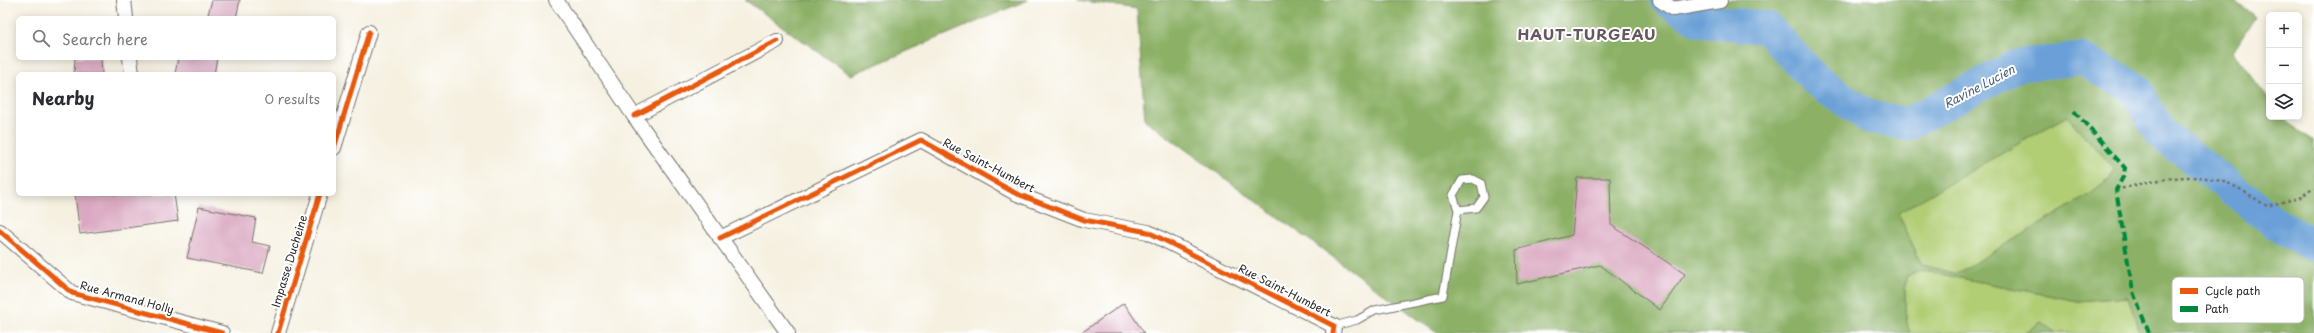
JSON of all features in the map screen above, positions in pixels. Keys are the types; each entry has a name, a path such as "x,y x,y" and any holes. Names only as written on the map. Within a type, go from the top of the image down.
{"street":[{"path":"124,0 126,16"},
{"path":"556,0 634,116 788,333"},
{"path":"1660,0 1674,9 1720,1"},
{"path":"336,141 369,32"},
{"path":"634,116 777,41"},
{"path":"130,60 132,72"},
{"name":"Rue Saint-Humbert","path":"720,238 921,140 1015,192 1084,220 1148,232 1334,330"},
{"name":"Impasse Ducheine","path":"278,333 319,196"},
{"name":"Rue Armand Holly","path":"0,231 72,292 222,333"}],"lane":[{"path":"1334,330 1375,310 1443,296 1458,210 1453,195 1462,180 1472,179 1481,183 1484,197 1476,208 1458,210"}],"path":[{"path":"2116,190 2164,178 2200,176 2228,183 2267,206 2299,198 2314,188"}],"green space":[{"path":"745,0 1028,0 851,75"},
{"path":"1078,0 2235,0 2255,17 2233,52 2266,95 2266,120 2285,120 2314,141 2314,333 2139,333 2137,322 2128,297 2078,301 1920,270 1906,276 1905,313 1910,333 1437,333 1145,120 1137,9","holes":["2067,116 2114,169 2110,179 2092,193 1956,274 1922,265 1898,213"]},
{"path":"2067,116 2114,169 2110,179 2092,193 1956,274 1922,265 1897,213"},
{"path":"1920,270 2078,301 2128,297 2137,322 2139,333 2056,333 2041,322 2026,333 1910,333 1905,313 1906,276"},
{"path":"2041,322 2056,333 2026,333"}],"building":[{"path":"212,0 240,0 236,16 208,16"},
{"path":"75,60 101,60 102,72 74,72"},
{"path":"178,60 217,60 214,72 175,72"},
{"path":"1577,178 1610,178 1611,225 1685,274 1660,310 1600,265 1517,284 1516,250 1572,235"},
{"path":"75,196 174,196 178,221 80,234"},
{"path":"199,207 256,218 252,242 270,246 263,273 187,258"},
{"path":"1124,303 1144,333 1081,333"}],"waterway":[{"name":"Ravine Lucien","path":"1667,0 1699,20 1767,28 1816,80 1869,117 1907,124 2018,65 2082,59 2136,89 2160,133 2285,230 2314,245"}],"marked path":[{"path":"2074,111 2125,168 2123,177 2116,190 2133,292 2149,333"}],"cycle path":[{"path":"336,141 369,32"},
{"path":"634,116 777,41"},
{"path":"720,238 921,140 1015,193 1084,220 1148,232 1334,326 1333,333"},
{"path":"278,333 319,196"},
{"path":"0,231 72,293 222,333"}],"district":[{"name":"HAUT-TURGEAU","path":"1587,33"}]}
